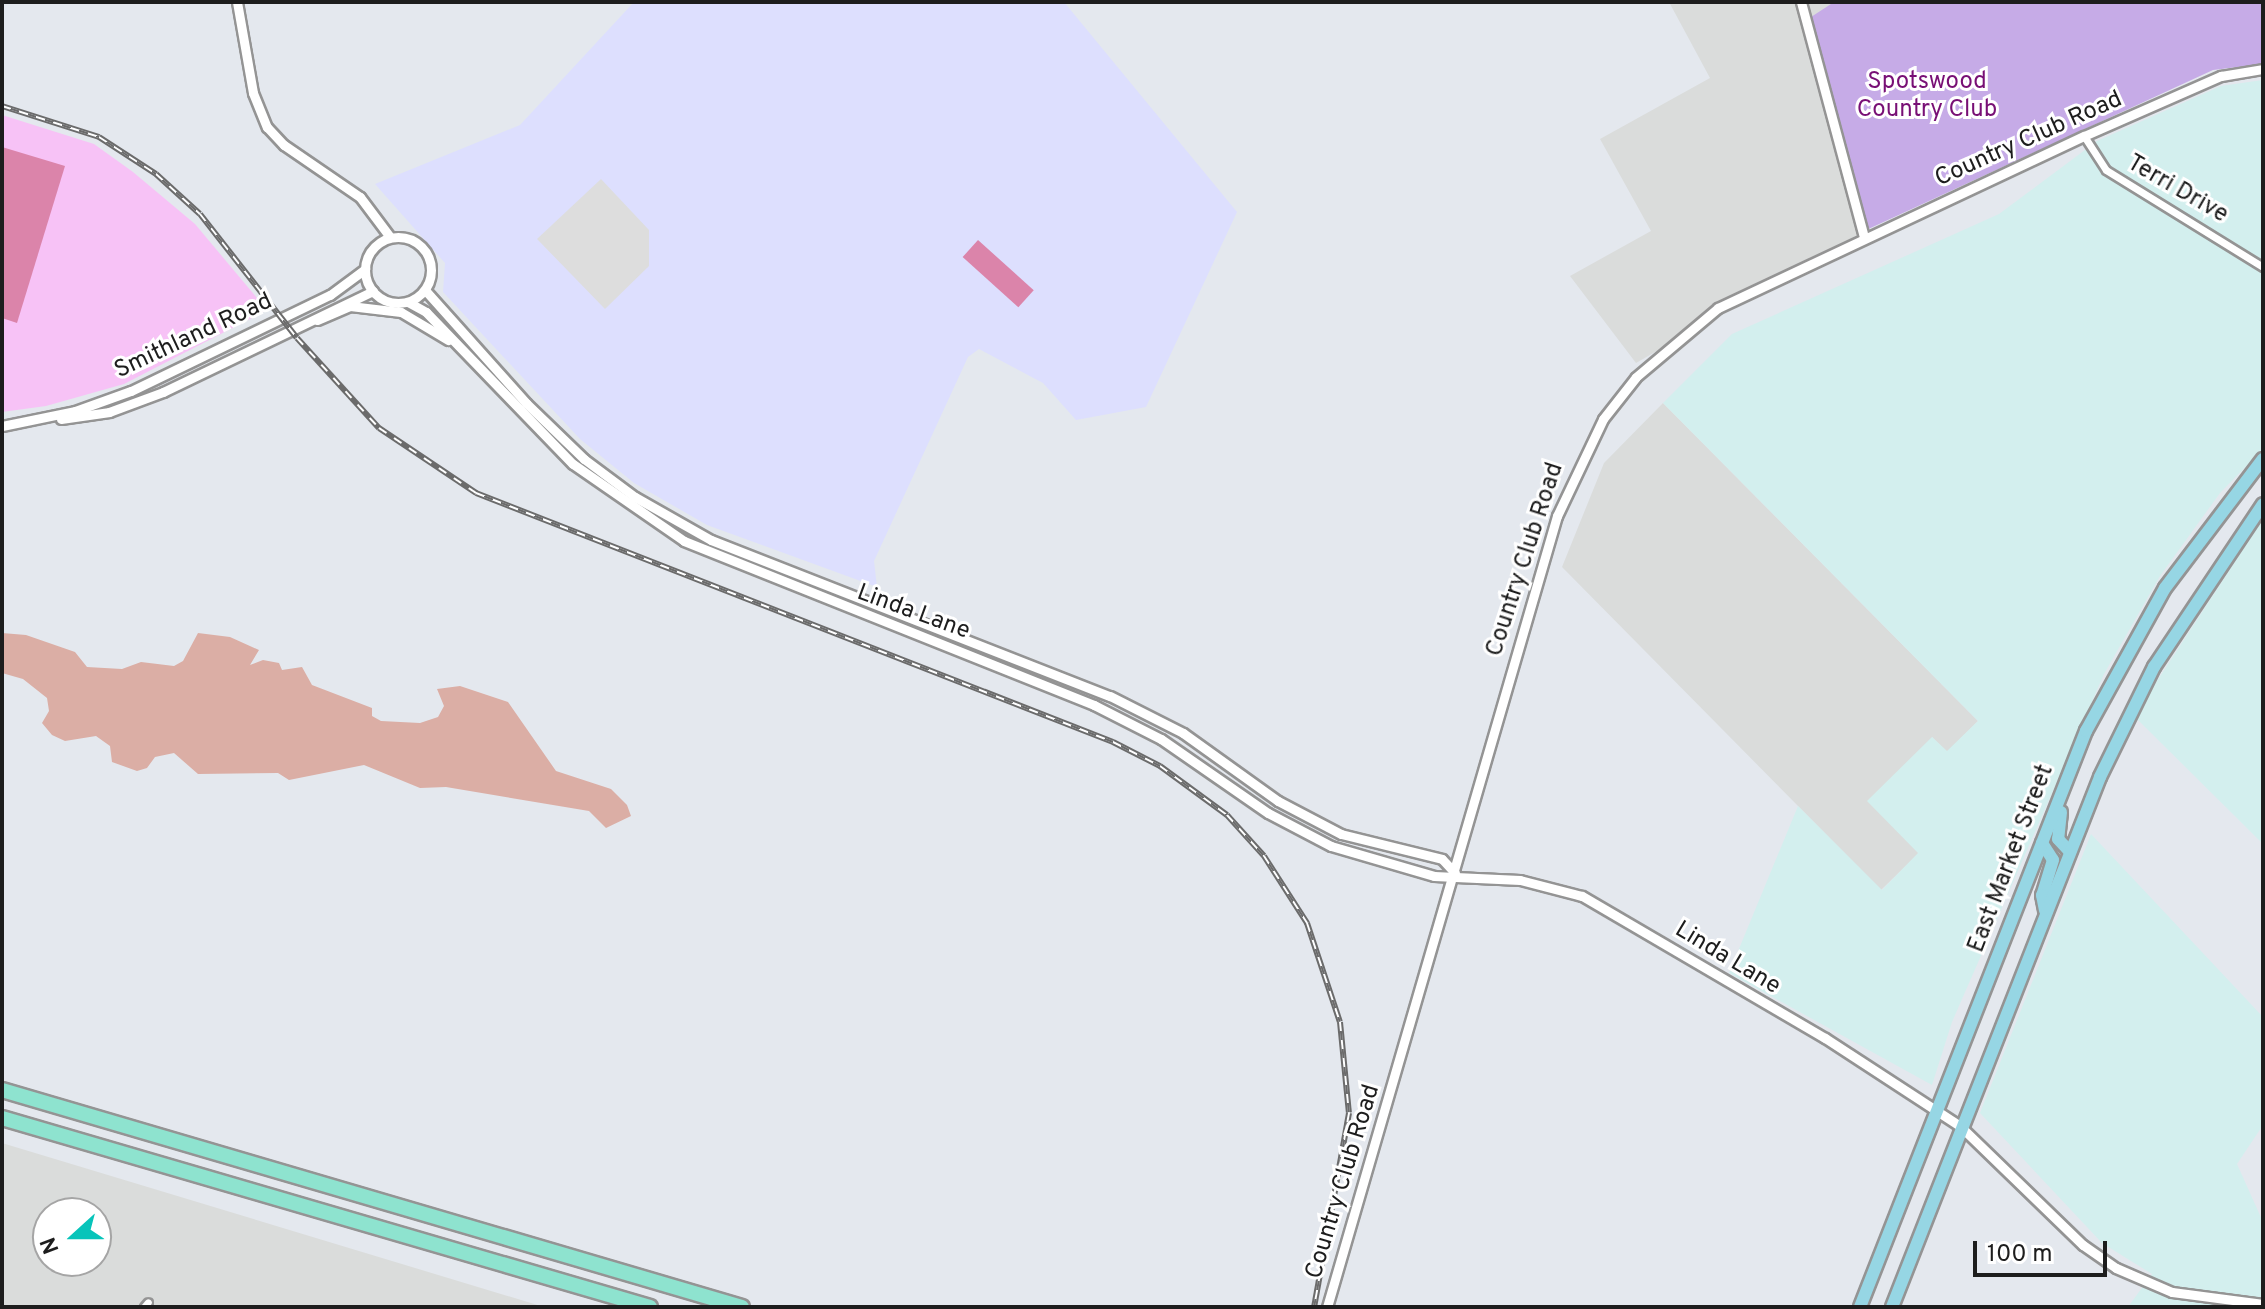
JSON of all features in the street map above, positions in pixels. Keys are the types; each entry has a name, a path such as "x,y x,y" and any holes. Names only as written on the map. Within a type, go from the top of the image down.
{"highway":[{"name":"East Market Street","path":"1860,1307 2092,719 2147,616 2217,513 2263,459"},
{"name":"East Market Street","path":"1892,1307 2069,851 2154,667 2263,504"},
{"path":"2068,778 2057,831 2069,851"},
{"path":"2042,843 2053,860 2042,895 2045,911"},
{"path":"2,1090 742,1307"},
{"path":"2,1118 650,1307"}],"street":[{"path":"237,2 253,93 267,127 284,145 360,197 390,237"},
{"path":"1801,2 1864,237"},
{"name":"Country Club Road","path":"1327,1307 1557,516 1573,472 1603,419 1636,377 1718,308 2084,136 2221,76 2263,69"},
{"name":"Terri Drive","path":"2084,136 2106,170 2263,267"},
{"path":"375,217 379,242 365,269 373,291 385,301 408,302 425,290 431,268 422,247 407,237 390,237 379,242"},
{"name":"Smithland Road","path":"29,421 131,391 330,295 365,269"},
{"name":"Linda Lane","path":"425,290 526,403 584,459 635,497 711,540 1110,696 1183,733 1278,801 1341,834 1442,859 1455,873"},
{"name":"Smithland Road","path":"2,426 109,412 163,392 255,345 373,291"},
{"name":"Linda Lane","path":"408,302 426,312 573,464 684,541 1094,705 1161,739 1268,813 1331,846 1434,876 1455,873 1530,881 1582,896 1960,1126 2083,1245 2116,1268 2172,1292 2263,1304"},
{"path":"255,345 350,306 401,312 456,345"}],"shaded area":[{"path":"634,2 1064,2 1237,212 1146,407 1076,420 1043,383 979,349 968,357 874,561 877,587 707,525 634,483 580,439 443,292 445,263 375,184 520,125"},
{"path":"1669,2 1834,2 1808,20 1864,231 1636,363 1570,276 1651,231 1600,139 1710,78"},
{"path":"2263,80 2263,449 2220,493 2160,576 2104,674 1952,1022 1932,1085 1729,973 1798,806 1882,890 1918,853 1867,801 1932,737 1947,751 1978,721 1663,403 1732,334 1999,214 2097,141 2221,86"},
{"path":"2,115 94,144 133,172 195,224 267,310 124,384 46,406 2,412"},
{"path":"2,147 65,166 17,323 2,318"},
{"path":"601,179 649,230 649,266 605,309 537,239"},
{"path":"978,240 1034,290 1018,307 963,257"},
{"path":"1663,403 1978,721 1947,752 1932,737 1919,853 1881,890 1562,567 1604,463"},
{"path":"2263,519 2263,844 2134,716"},
{"path":"2,633 26,635 75,652 87,667 122,669 141,662 174,666 183,661 198,633 230,637 259,650 250,665 263,660 279,663 282,670 302,667 312,685 372,708 372,716 381,721 420,723 438,717 444,706 437,689 460,686 508,702 556,771 611,789 627,805 631,816 606,828 589,811 446,787 420,788 364,765 289,780 278,773 198,774 174,753 155,757 147,768 137,771 112,762 110,746 96,736 65,741 52,735 42,723 49,711 47,698 23,679 2,673"},
{"path":"2091,834 2263,1017 2263,1125 2237,1164 2263,1222 2263,1307 2128,1307 2152,1274 2102,1243 1980,1113"},
{"path":"2,1143 544,1307 2,1307"}],"green space":[{"name":"Spotswood Country Club","path":"1834,2 2263,2 2263,64 2213,70 1864,231 1808,19"}],"railway":[{"path":"2,106 99,137 156,174 200,214 297,338 379,428 476,493 1113,742 1160,766 1227,815 1264,856 1307,923 1340,1022 1349,1113 1314,1307"}]}
